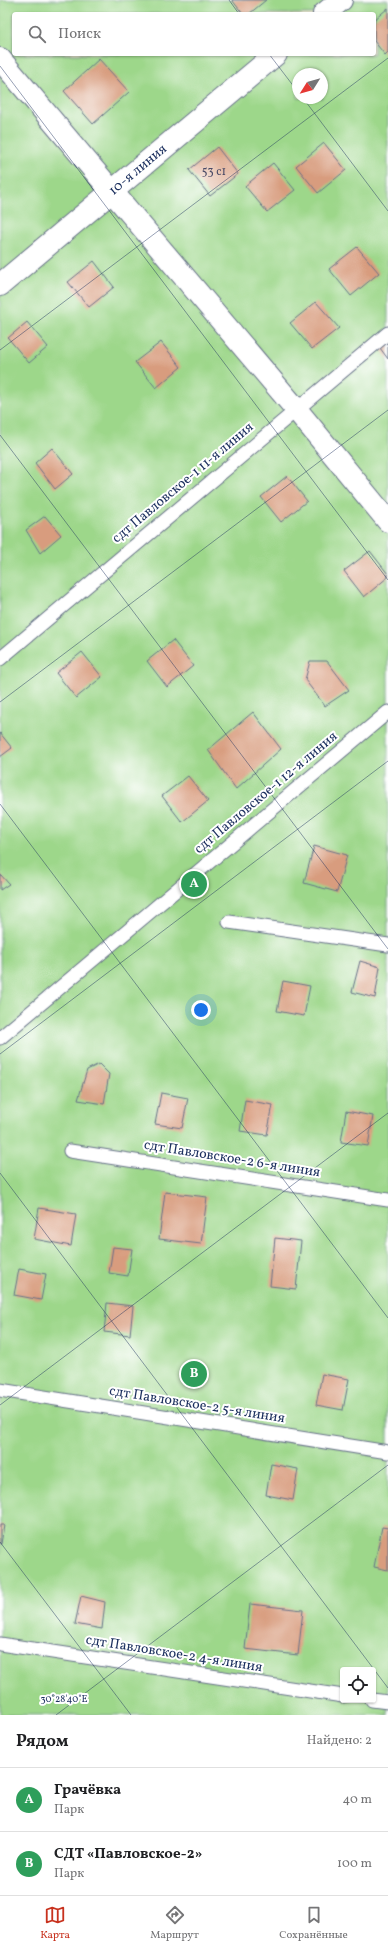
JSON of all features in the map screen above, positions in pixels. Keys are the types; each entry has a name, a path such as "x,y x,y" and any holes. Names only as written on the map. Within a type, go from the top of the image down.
{"street":[{"path":"326,12 341,0"},
{"name":"10-я линия","path":"0,286 274,56"},
{"path":"0,59 296,409 388,521"}],"lane":[{"name":"сдт Павловское-1 11-я линия","path":"0,659 388,333"},
{"name":"сдт Павловское-1 12-я линия","path":"0,1038 388,712"},
{"path":"229,922 388,945"},
{"name":"сдт Павловское-2 6-я линия","path":"70,1151 388,1200"},
{"name":"сдт Павловское-2 5-я линия","path":"0,1390 388,1452"},
{"name":"сдт Павловское-2 4-я линия","path":"0,1644 340,1696"},
{"path":"376,1700 388,1702"}],"green space":[{"path":"0,0 388,0 388,1715 0,1715"}],"building":[{"path":"232,0 266,0 251,12 241,12"},
{"path":"388,8 388,52 385,55 376,44 376,18"},
{"path":"99,59 129,92 93,124 64,91"},
{"path":"324,143 346,170 318,193 296,166"},
{"path":"217,147 238,174 210,196 189,170"},
{"path":"273,163 295,190 267,212 245,186"},
{"path":"357,247 379,273 351,296 329,269"},
{"path":"94,261 114,287 89,307 68,282"},
{"path":"316,302 339,328 312,349 290,323"},
{"path":"27,322 48,347 29,363 8,338"},
{"path":"161,342 181,367 156,388 135,362"},
{"path":"388,342 388,359 380,348"},
{"path":"52,448 73,474 55,489 35,463"},
{"path":"287,476 307,501 281,522 261,497"},
{"path":"45,516 61,535 40,553 26,530"},
{"path":"370,551 388,574 388,577 364,597 344,571"},
{"path":"173,640 193,666 167,687 147,661"},
{"path":"82,652 102,677 76,698 56,673"},
{"path":"310,661 327,661 349,690 325,706 305,680"},
{"path":"253,712 281,749 236,789 208,750"},
{"path":"0,733 12,748 0,757"},
{"path":"188,776 208,801 182,822 162,796"},
{"path":"314,846 347,855 337,892 304,883"},
{"path":"0,874 9,884 0,890"},
{"path":"360,961 380,967 375,998 352,992"},
{"path":"283,981 310,986 304,1016 277,1011"},
{"path":"99,1064 109,1074 104,1104 78,1100 87,1070"},
{"path":"161,1093 188,1098 182,1128 155,1124"},
{"path":"245,1100 273,1105 267,1135 240,1131"},
{"path":"346,1111 373,1116 368,1146 341,1142"},
{"path":"165,1192 207,1197 201,1244 159,1239"},
{"path":"39,1208 76,1214 71,1246 34,1239"},
{"path":"275,1238 301,1241 296,1289 270,1286"},
{"path":"113,1247 132,1249 128,1276 109,1273"},
{"path":"19,1269 46,1274 41,1300 14,1295"},
{"path":"107,1303 133,1306 130,1335 104,1332"},
{"path":"322,1374 349,1379 343,1410 316,1405"},
{"path":"271,1464 298,1469 293,1500 266,1495"},
{"path":"0,1525 4,1525 1,1544 0,1544"},
{"path":"382,1527 388,1528 388,1570 374,1567"},
{"path":"81,1596 105,1602 102,1629 75,1624"},
{"path":"250,1604 303,1610 298,1655 245,1649"}],"place":[{"name":"Грачёвка","path":"194,884"},
{"name":"СДТ «Павловское-2»","path":"194,1374"}]}
